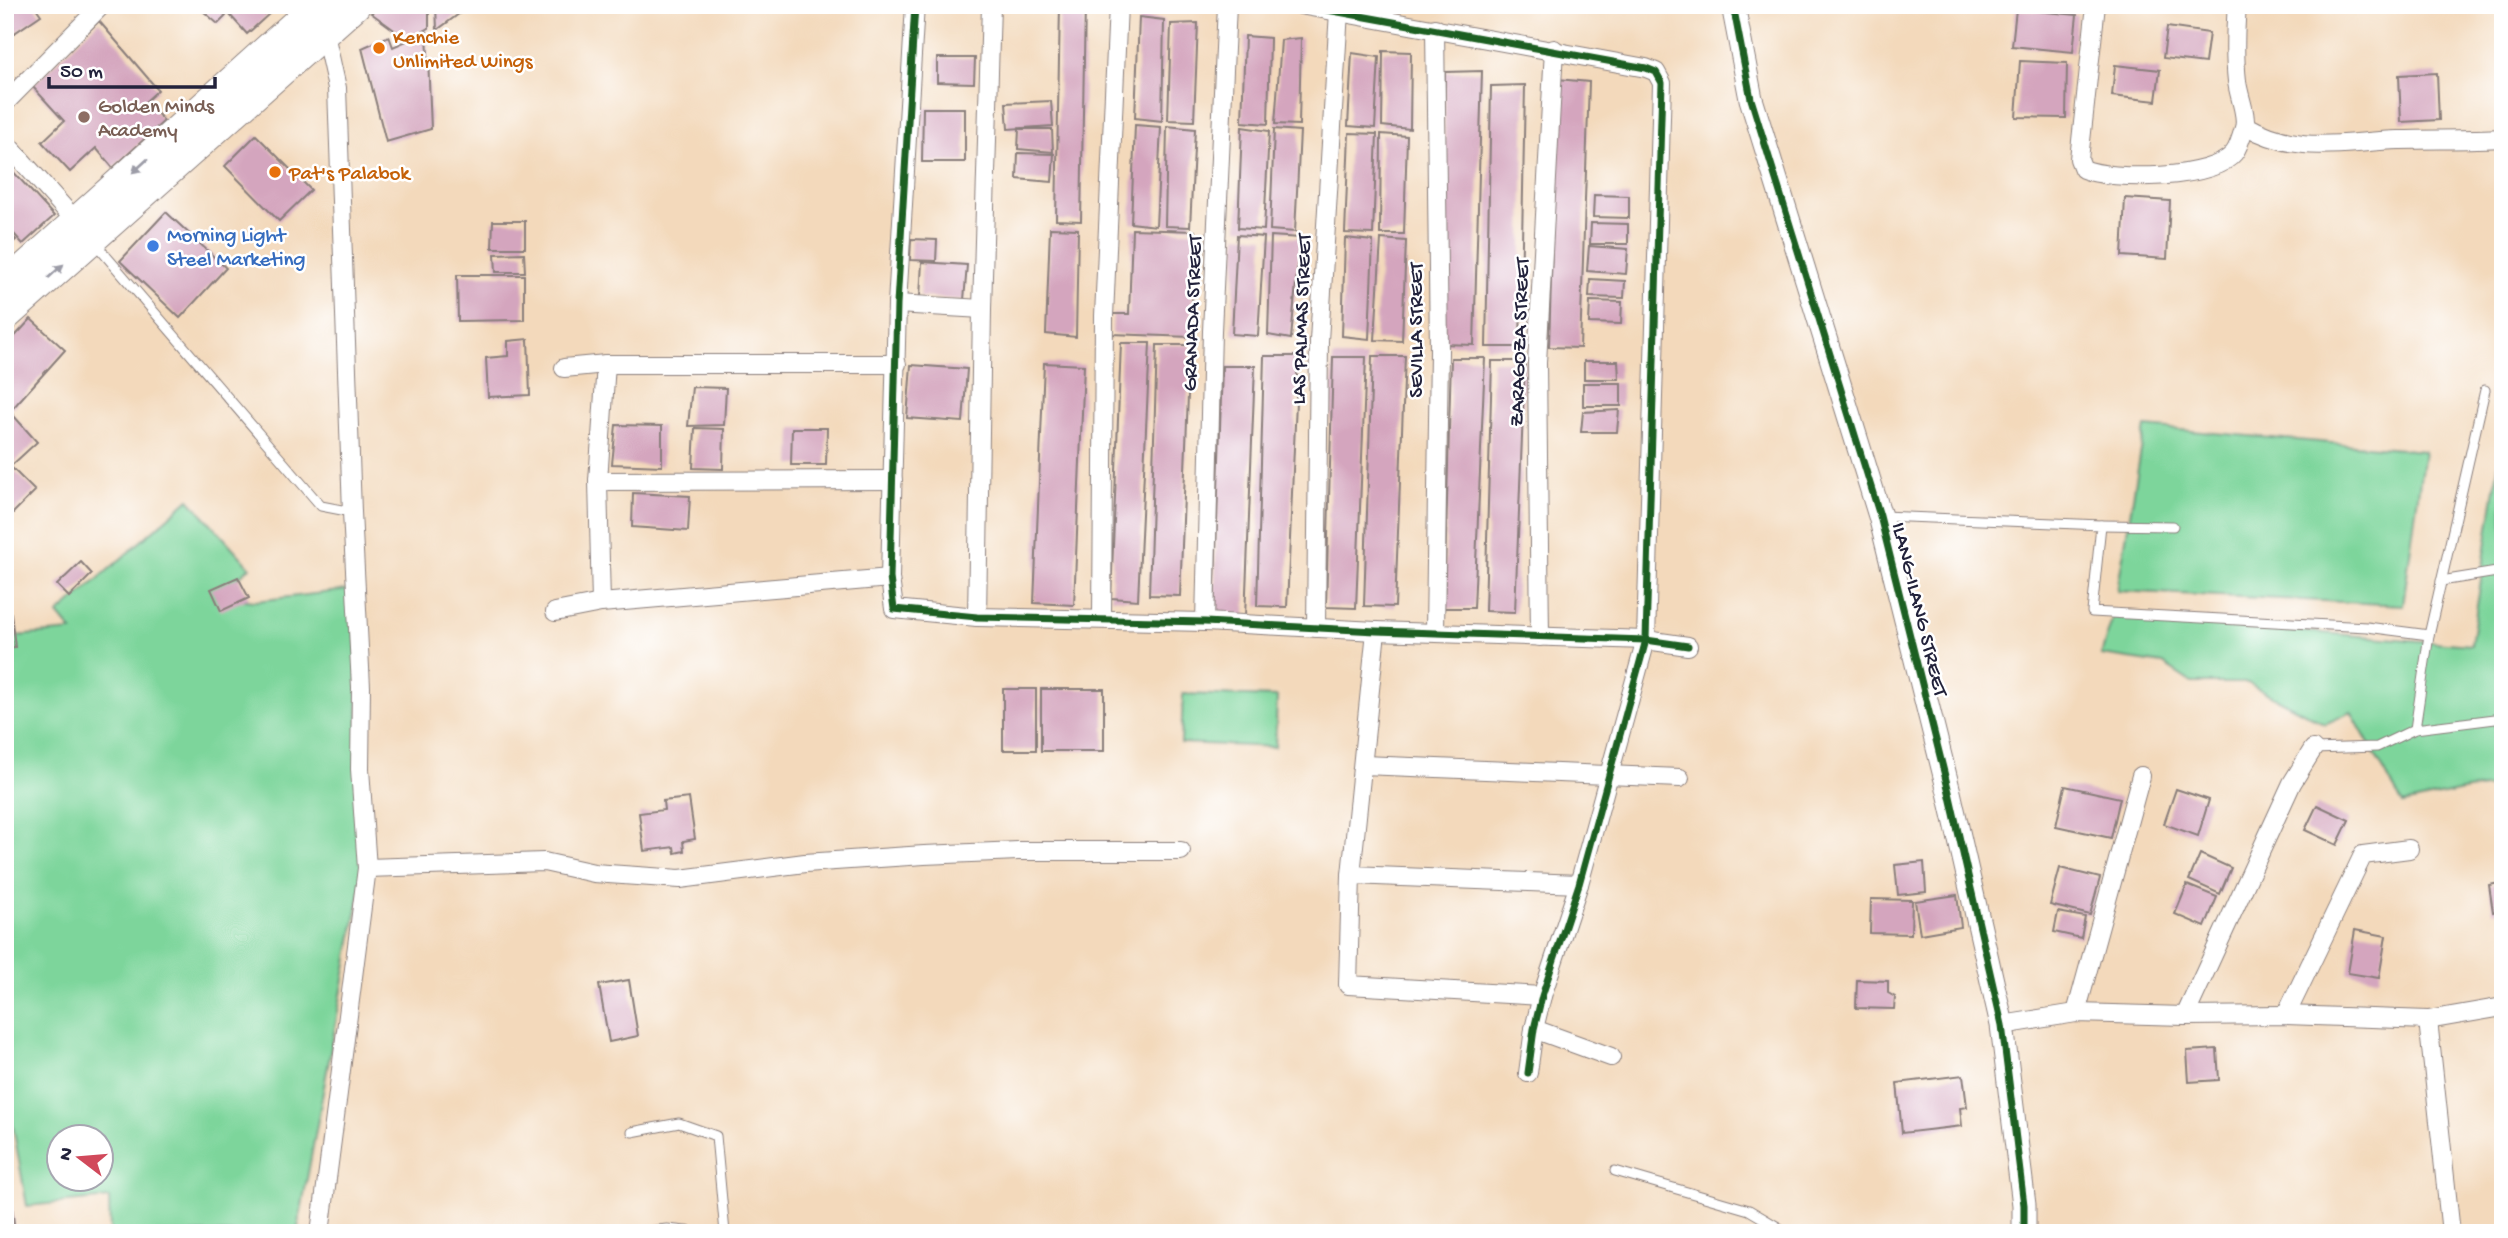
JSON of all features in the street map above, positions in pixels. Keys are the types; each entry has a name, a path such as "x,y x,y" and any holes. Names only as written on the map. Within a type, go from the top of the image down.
{"highway":[{"path":"5,316 84,231 316,18 355,5"},
{"path":"5,286 84,231"}],"street":[{"path":"5,103 102,5"},
{"path":"915,5 897,304 890,578 894,609 977,617 1205,622 1646,640 1688,646"},
{"path":"977,617 991,5"},
{"path":"1102,619 1104,316 1118,5"},
{"name":"GRANADA STREET","path":"1205,622 1212,331 1227,5"},
{"path":"1300,5 1646,68 1656,72 1661,83 1646,640 1579,884 1542,996 1528,1073"},
{"name":"ILANG-ILANG STREET","path":"1733,5 1751,99 1880,516 1949,792 2002,1025 2022,1192 2024,1233"},
{"path":"2096,5 2079,159 2083,169 2093,173 2173,176 2210,167 2233,154 2245,125 2237,85 2234,50 2236,5"},
{"name":"LAS PALMAS STREET","path":"1316,628 1319,341 1339,11"},
{"path":"316,18 337,88 361,687 360,769 367,868 320,1233"},
{"name":"SEVILLA STREET","path":"1435,28 1439,351 1435,632"},
{"name":"ZARAGOZA STREET","path":"1540,636 1537,363 1554,50"},
{"path":"2245,125 2267,138 2318,146 2396,140 2503,138"},
{"path":"5,142 84,231"},
{"path":"897,304 982,309"},
{"path":"564,368 606,364 897,363"},
{"path":"601,603 598,481 606,364"},
{"path":"598,481 894,480"},
{"path":"555,612 601,603 890,578"},
{"path":"1376,631 1351,875 1348,985 1542,996"},
{"path":"2185,1016 2292,783 2314,749"},
{"path":"1363,765 1680,778"},
{"path":"2076,1013 2141,776"},
{"path":"2286,1015 2363,855 2409,849"},
{"path":"367,868 544,862 594,873 680,879 804,863 924,855 1018,851 1181,851"},
{"path":"1351,875 1579,884"},
{"path":"2002,1025 2076,1013 2286,1015 2428,1020 2503,1007"},
{"path":"2428,1020 2451,1233"},
{"path":"1534,1029 1611,1057"}],"lane":[{"path":"84,231 321,506 352,512"},
{"path":"2416,729 2429,635 2485,390"},
{"path":"1880,516 2174,526"},
{"path":"2101,525 2092,612 2367,627 2429,635"},
{"path":"2441,581 2503,571"},
{"path":"2314,749 2377,747 2416,729 2503,718"},
{"path":"632,1132 679,1123 716,1136 725,1233"},
{"path":"1615,1171 1749,1210 1788,1233"},
{"path":"631,1233 667,1229 704,1233"}],"green space":[{"path":"2145,427 2424,451 2403,605 2117,591"},
{"path":"2503,436 2503,786 2467,790 2403,804 2351,712 2325,724 2248,683 2192,683 2163,664 2101,655 2113,616 2471,645"},
{"path":"189,499 250,567 230,585 234,599 256,601 355,589 363,876 297,1233 110,1233 109,1198 27,1206 5,1081 5,637 72,631 58,614"},
{"path":"1183,694 1277,697 1275,747 1181,743"}],"building":[{"path":"5,5 34,5 41,15 10,36 5,28"},
{"path":"196,5 215,5 226,16 218,24"},
{"path":"221,5 261,5 269,14 247,34"},
{"path":"380,5 429,5 429,28 408,40 371,13"},
{"path":"436,5 471,5 437,30"},
{"path":"1060,5 1085,5 1081,221 1056,220"},
{"path":"2044,5 2076,5 2076,10 2043,8"},
{"path":"2016,9 2077,15 2073,52 2012,46"},
{"path":"1139,17 1164,20 1162,121 1135,118"},
{"name":"Golden Minds Academy","path":"99,21 158,90 146,101 164,121 113,168 96,148 70,172 42,142 64,121 32,86"},
{"path":"1198,23 1194,121 1168,120 1171,24"},
{"path":"2167,27 2209,33 2205,63 2163,58"},
{"path":"427,32 431,129 386,142 362,48 389,36 393,47"},
{"path":"1245,36 1270,38 1268,124 1242,122"},
{"path":"1301,38 1299,125 1275,124 1281,40"},
{"path":"1383,51 1411,52 1410,129 1382,126"},
{"path":"1352,53 1379,57 1375,128 1348,126"},
{"path":"937,58 975,58 974,83 937,82"},
{"path":"2020,61 2067,63 2066,118 2016,117"},
{"path":"2115,65 2160,70 2156,101 2112,96"},
{"path":"1482,71 1474,345 1443,344 1445,72"},
{"path":"2437,73 2439,120 2401,122 2399,75"},
{"path":"1557,79 1589,82 1580,348 1549,347"},
{"path":"1525,85 1520,347 1486,347 1491,86"},
{"path":"1051,101 1053,126 1008,129 1006,103"},
{"path":"923,108 965,108 965,162 922,162"},
{"path":"1135,125 1161,127 1156,226 1131,223"},
{"path":"1167,126 1195,129 1190,227 1165,226"},
{"path":"1242,127 1269,131 1264,230 1238,228"},
{"path":"1019,129 1052,129 1053,152 1018,149"},
{"path":"1274,129 1300,131 1295,232 1270,230"},
{"path":"1349,133 1377,134 1373,234 1345,233"},
{"path":"1381,134 1407,136 1404,234 1380,234"},
{"path":"256,135 311,190 279,221 225,166"},
{"path":"1018,153 1054,154 1052,182 1017,179"},
{"path":"5,166 8,169 9,167 54,216 23,244 5,224"},
{"path":"1594,195 1629,196 1629,218 1593,217"},
{"path":"2125,198 2170,201 2167,259 2122,256"},
{"path":"166,212 226,268 180,318 120,261"},
{"path":"493,221 525,221 525,248 492,248"},
{"path":"1591,223 1628,224 1628,244 1590,244"},
{"path":"1050,228 1078,229 1076,337 1046,334"},
{"path":"5,229 16,240 5,249"},
{"path":"1132,229 1195,231 1191,337 1112,334 1113,314 1129,314"},
{"path":"1237,235 1264,237 1258,336 1232,334"},
{"path":"1271,236 1300,238 1291,339 1268,335"},
{"path":"1345,238 1373,241 1369,339 1342,336"},
{"path":"911,239 937,240 936,261 910,260"},
{"path":"1381,239 1406,241 1402,341 1375,340"},
{"path":"1589,246 1628,249 1626,274 1587,271"},
{"path":"524,253 525,272 496,272 495,254"},
{"path":"922,262 967,265 964,300 920,297"},
{"path":"457,275 524,275 524,320 458,321"},
{"path":"1590,279 1625,281 1624,298 1589,297"},
{"path":"1590,301 1622,302 1621,324 1589,323"},
{"path":"31,319 65,350 13,408 5,400 5,347"},
{"path":"528,339 530,395 488,397 486,358 508,356 508,341"},
{"path":"1121,343 1150,343 1138,600 1111,598"},
{"path":"1157,345 1190,345 1180,596 1149,595"},
{"path":"1264,356 1298,356 1287,607 1257,606"},
{"path":"1372,356 1405,356 1395,607 1364,606"},
{"path":"1333,357 1366,357 1356,608 1326,607"},
{"path":"1451,358 1485,358 1474,608 1444,608"},
{"path":"1492,361 1525,361 1515,612 1485,611"},
{"path":"1584,361 1618,361 1619,379 1584,379"},
{"path":"1044,363 1084,365 1074,605 1034,603"},
{"path":"911,365 967,369 963,422 907,418"},
{"path":"1222,366 1255,366 1245,617 1214,616"},
{"path":"1583,383 1621,383 1621,406 1583,406"},
{"path":"692,387 726,388 724,425 688,426"},
{"path":"5,406 37,442 12,465 5,458"},
{"path":"1619,410 1617,432 1581,432 1583,412"},
{"path":"616,425 662,426 662,466 612,464"},
{"path":"695,428 724,429 723,469 693,468"},
{"path":"792,428 827,428 826,465 791,465"},
{"path":"5,461 35,491 5,521"},
{"path":"633,493 690,496 688,531 632,527"},
{"path":"81,562 92,574 69,597 57,585"},
{"path":"238,577 249,598 221,611 211,589"},
{"path":"5,613 11,613 15,647 5,648"},
{"path":"1003,689 1036,689 1036,750 1003,750"},
{"path":"1041,689 1104,689 1104,751 1041,751"},
{"path":"2065,786 2120,798 2111,838 2056,826"},
{"path":"2176,789 2209,800 2198,836 2164,824"},
{"path":"689,798 695,839 683,841 684,851 675,853 674,847 644,851 639,813 664,810 663,801"},
{"path":"2317,805 2349,820 2337,845 2305,830"},
{"path":"2200,854 2231,868 2220,894 2189,880"},
{"path":"1924,862 1926,892 1898,895 1895,865"},
{"path":"2060,868 2100,878 2090,915 2050,905"},
{"path":"2500,883 2503,910 2493,912 2489,885"},
{"path":"2187,885 2217,897 2205,927 2175,914"},
{"path":"1957,895 1961,927 1920,934 1915,901"},
{"path":"1871,899 1912,900 1911,934 1870,933"},
{"path":"2058,912 2085,917 2081,938 2054,932"},
{"path":"2355,930 2386,936 2379,978 2348,973"},
{"path":"629,980 638,1036 609,1042 599,985"},
{"path":"1857,980 1888,981 1888,993 1895,997 1894,1009 1856,1008"},
{"path":"2217,1049 2219,1080 2189,1082 2187,1051"},
{"path":"1963,1075 1967,1107 1960,1108 1962,1126 1902,1133 1897,1083"},
{"path":"9,1178 15,1233 5,1233 5,1179"}],"cycle path":[{"path":"915,5 897,304 890,578 894,609 977,617 1205,622 1646,640 1688,646"},
{"path":"1300,5 1646,68 1656,72 1662,83 1646,640 1579,884 1542,996 1528,1073"},
{"path":"1733,5 1751,99 1880,516 1949,792 2002,1025 2024,1205 2024,1233"}],"place":[{"name":"Kenchie Unlimited Wings","path":"379,48"},
{"name":"Golden Minds Academy","path":"84,117"},
{"name":"Pat's Palabok","path":"275,172"},
{"name":"Morning Light Steel Marketing","path":"153,246"}]}
